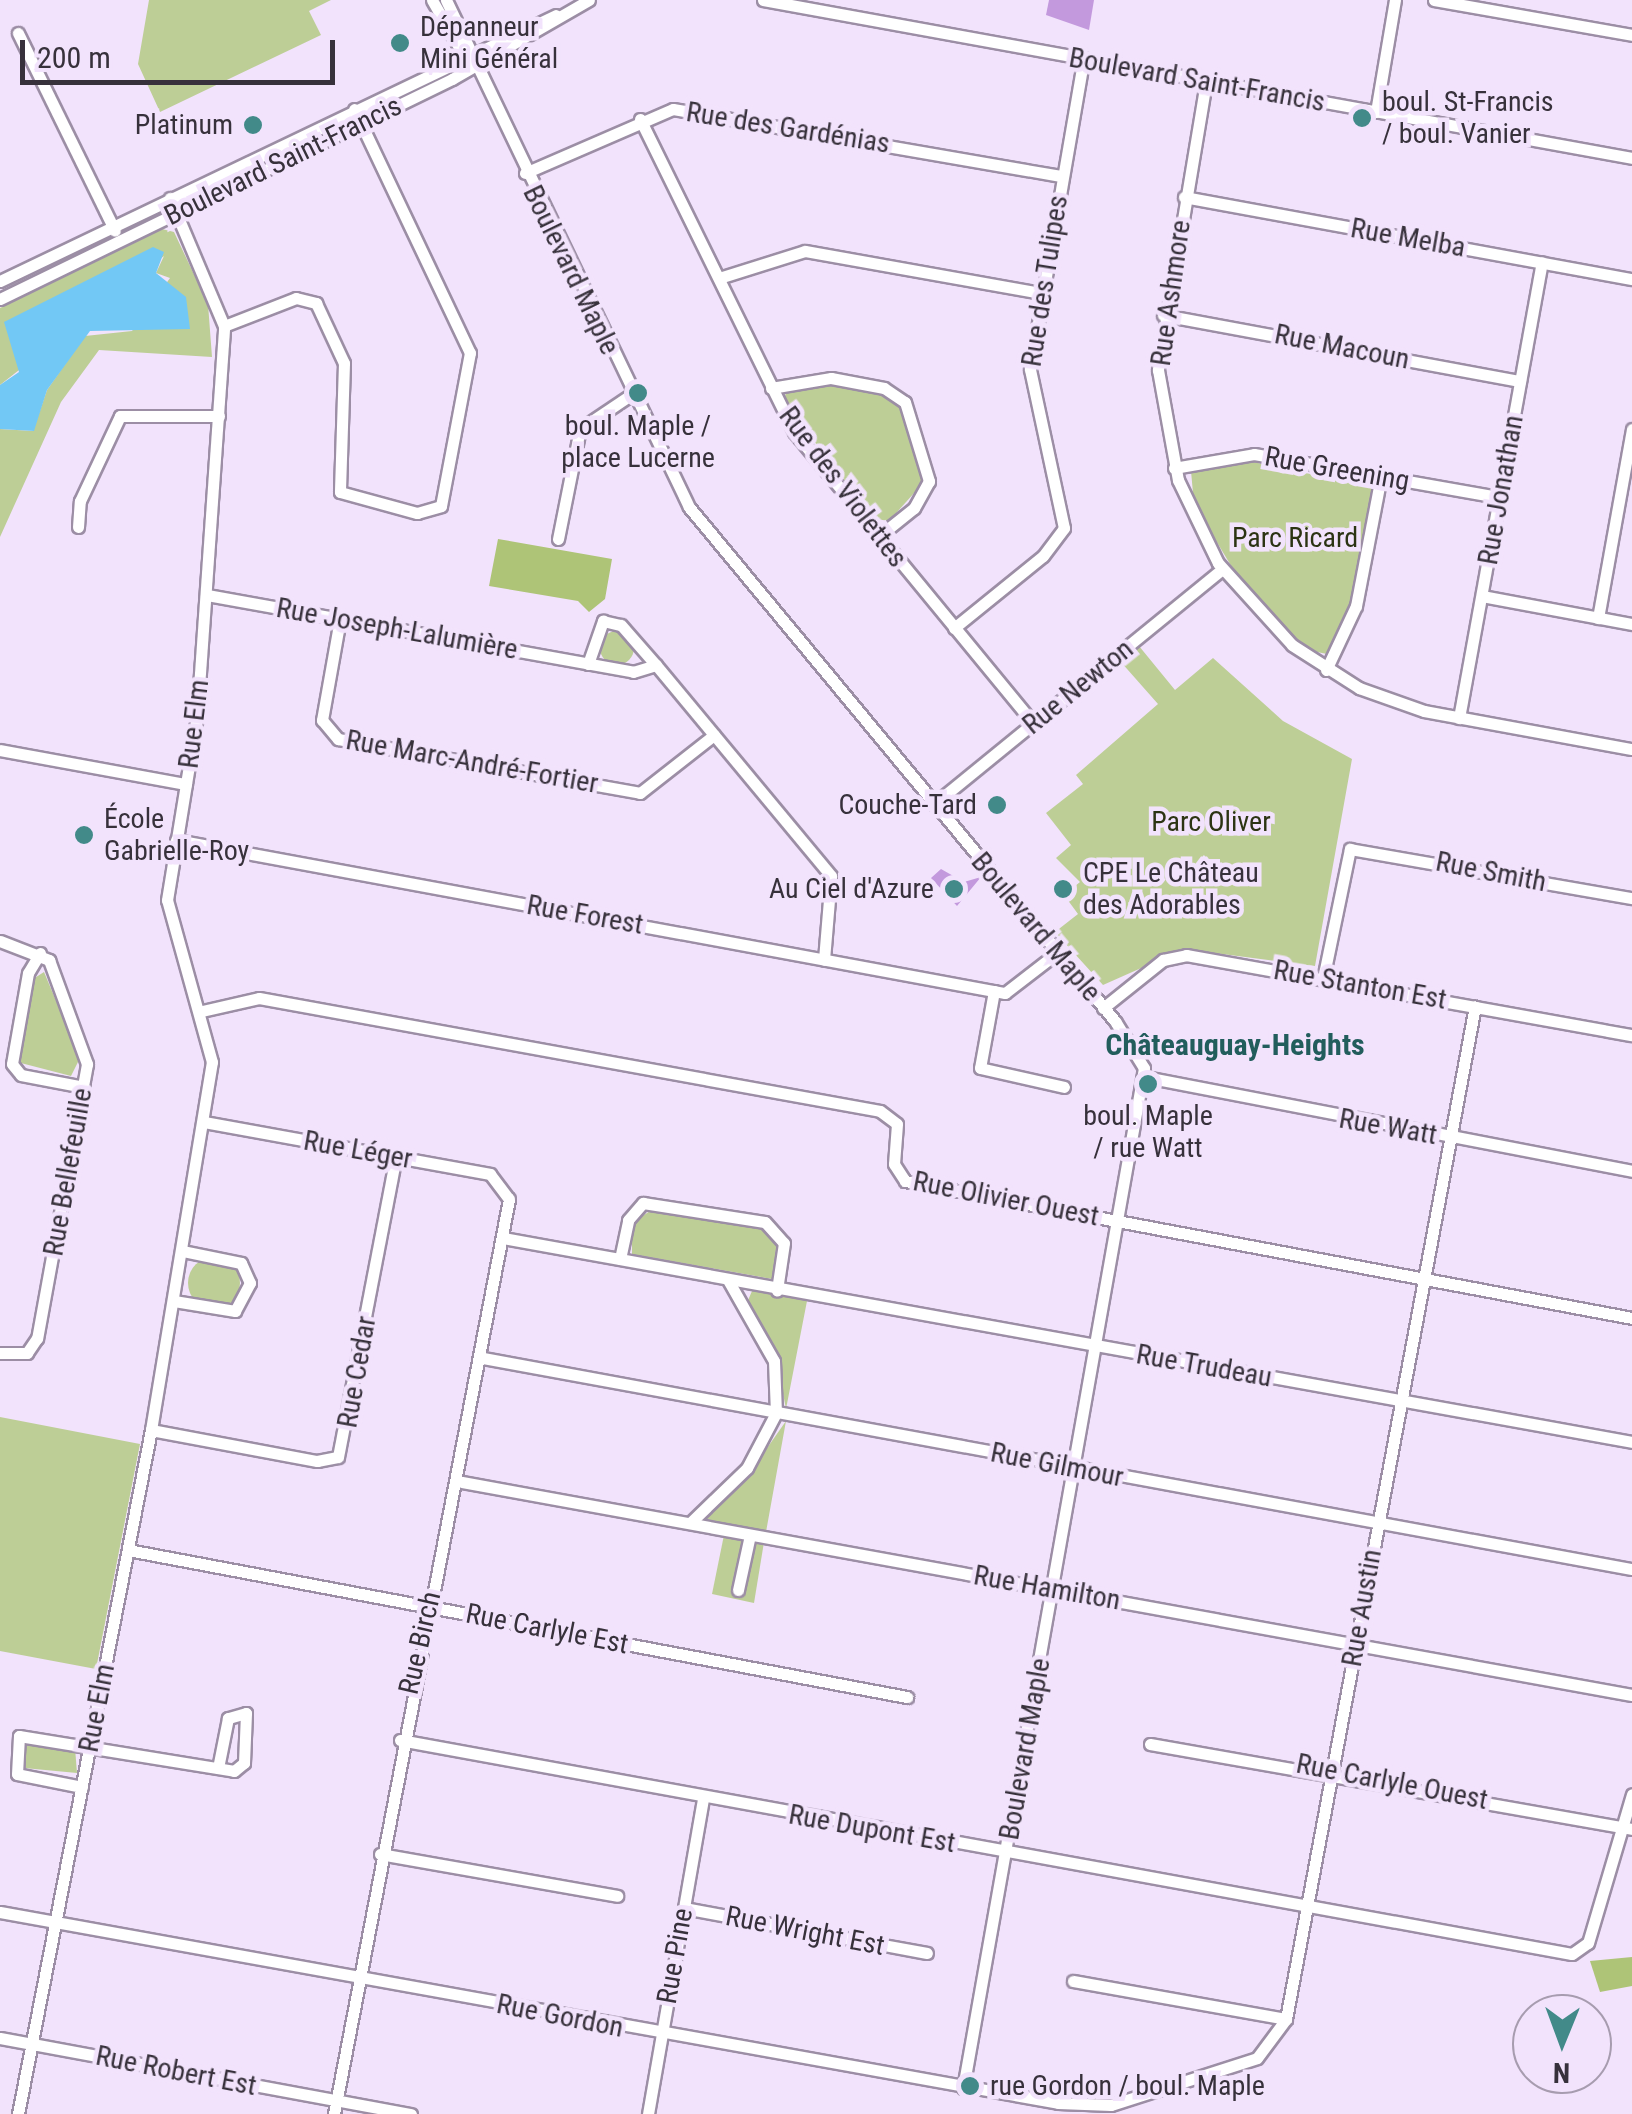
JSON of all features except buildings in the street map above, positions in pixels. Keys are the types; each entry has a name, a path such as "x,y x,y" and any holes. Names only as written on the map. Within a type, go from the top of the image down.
{"street":[{"name":"Boulevard Maple","path":"432,0 466,54 694,515 1104,1008 1146,1077 963,2088"},
{"name":"Boulevard Maple","path":"446,0 466,54"},
{"name":"Boulevard Saint-Francis","path":"0,281 466,54 590,0"},
{"name":"Boulevard Saint-Francis","path":"763,0 1632,158"},
{"path":"1376,112 1395,0"},
{"path":"1434,0 1632,35"},
{"path":"1513,14 1516,0"},
{"name":"Boulevard Saint-Francis","path":"0,299 473,68 560,14"},
{"path":"18,34 119,240"},
{"name":"Rue des Tulipes","path":"954,628 1043,556 1064,528 1030,380 1040,294 1084,61"},
{"name":"Rue Ashmore","path":"1206,82 1164,315 1160,395 1174,468 1222,569 1326,670 1397,704 1632,749"},
{"path":"224,326 296,298 316,303 344,363 340,492 417,513 441,506 470,352 354,109"},
{"name":"Rue des Gardénias","path":"525,173 640,119 673,109 715,113 1062,176"},
{"name":"Rue des Violettes","path":"640,119 800,440 1033,723"},
{"name":"Rue Melba","path":"1184,197 1632,279"},
{"name":"Rue Elm","path":"18,2114 35,2044 152,1430 204,1122 212,1052 202,1011 169,919 206,595 224,326 170,198"},
{"path":"719,278 796,250 1040,294"},
{"name":"Rue Jonathan","path":"1459,718 1542,262"},
{"name":"Rue Macoun","path":"1164,315 1520,381"},
{"path":"771,388 831,378 884,388 905,402 929,481 914,508 878,536"},
{"path":"558,539 580,430 632,394"},
{"path":"78,527 80,501 120,416 218,416"},
{"path":"1598,618 1632,429"},
{"name":"Rue Greening","path":"1174,468 1244,454 1500,497"},
{"path":"1326,670 1356,606 1380,476"},
{"name":"Rue Newton","path":"934,804 1222,569"},
{"name":"Rue Joseph-Lalumière","path":"206,595 640,673 656,665"},
{"path":"1482,596 1632,624"},
{"name":"Rue Marc-André-Fortier","path":"340,619 322,720 333,737 640,793 714,735"},
{"path":"588,664 603,620 621,624 834,882 824,960"},
{"path":"0,750 186,784"},
{"name":"Rue Forest","path":"176,840 994,991"},
{"name":"Rue Smith","path":"1323,979 1350,848 1632,898"},
{"path":"0,942 40,953 28,973 12,1064 22,1075 84,1087"},
{"name":"Rue Bellefeuille","path":"0,1353 27,1353 37,1338 84,1087 86,1050 40,953"},
{"path":"1057,953 1011,990 994,991 980,1068 1064,1087"},
{"name":"Rue Stanton Est","path":"1104,1008 1175,956 1632,1035"},
{"name":"Rue Olivier Ouest","path":"202,1011 259,998 880,1111 897,1124 894,1164 905,1181 1632,1318"},
{"name":"Rue Austin","path":"1123,2108 1257,2058 1286,2019 1475,1006"},
{"name":"Rue Watt","path":"1146,1077 1632,1171"},
{"name":"Rue Léger","path":"204,1122 490,1174 505,1188"},
{"name":"Rue Cedar","path":"152,1430 317,1462 338,1457 396,1157"},
{"name":"Rue Birch","path":"336,2107 426,1606 462,1482 503,1238 505,1188"},
{"path":"620,1259 628,1220 643,1203 765,1222 783,1238 777,1290"},
{"name":"Rue Trudeau","path":"503,1238 1098,1349 1632,1442"},
{"path":"174,1300 235,1311 250,1283 242,1263 183,1251"},
{"path":"690,1523 747,1468 776,1412 774,1360 728,1280"},
{"name":"Rue Gilmour","path":"484,1358 1632,1569"},
{"name":"Rue Hamilton","path":"462,1482 1632,1695"},
{"path":"738,1590 750,1534"},
{"name":"Rue Carlyle Est","path":"128,1550 907,1697"},
{"path":"82,1787 20,1775 11,1760 24,1733 218,1768 242,1767 246,1713 228,1718 218,1768"},
{"name":"Rue Dupont Est","path":"400,1740 1006,1853 1582,1952 1617,1826"},
{"name":"Rue Carlyle Ouest","path":"1150,1744 1332,1772 1632,1829"},
{"path":"1617,1826 1632,1794"},
{"name":"Rue Pine","path":"648,2114 703,1798"},
{"path":"380,1854 618,1896"},
{"name":"Rue Wright Est","path":"684,1908 926,1953"},
{"name":"Rue Gordon","path":"0,1912 963,2088 1072,2105 1123,2108"},
{"path":"1072,1981 1286,2019"},
{"name":"Rue Robert Est","path":"0,2038 336,2107 411,2114"}],"green space":[{"path":"149,0 331,0 309,11 321,35 160,112 138,64"},
{"path":"162,229 174,232 208,304 212,357 99,350 61,402 0,537 0,429 33,431 47,390 85,336 132,331 170,278 156,273 164,256 0,385 0,308"},
{"path":"828,383 892,397 905,413 924,482 889,521 870,518 784,400 787,389"},
{"name":"Parc Ricard","path":"1253,462 1372,487 1351,607 1327,654 1307,650 1242,584 1194,504 1191,471"},
{"path":"498,539 612,559 605,599 589,612 578,601 489,586"},
{"path":"617,631 629,636 634,648 629,660 617,665 605,660 600,648 605,636"},
{"name":"Parc Oliver","path":"1139,646 1175,690 1213,658 1283,721 1352,759 1315,966 1184,949 1103,985 1055,932 1078,914 1064,895 1080,882 1056,858 1071,845 1046,813 1083,784 1076,775 1158,704 1120,661"},
{"path":"44,972 80,1058 71,1076 17,1062 33,979"},
{"path":"656,1207 764,1228 777,1242 772,1279 632,1254 632,1223"},
{"path":"214,1257 232,1265 240,1283 232,1301 214,1309 196,1301 188,1283 196,1265"},
{"path":"752,1291 807,1301 786,1409 774,1347 746,1305"},
{"path":"0,1417 140,1444 96,1669 0,1651"},
{"path":"786,1421 766,1532 706,1519 751,1471"},
{"path":"724,1535 764,1542 754,1603 712,1594"},
{"path":"27,1740 75,1748 77,1773 24,1768"},
{"path":"1632,1957 1632,1986 1600,1992 1590,1961"}],"water":[{"path":"153,247 164,252 156,273 186,297 190,329 90,331 47,390 34,431 0,429 0,385 19,372 4,322"}],"place":[{"name":"Dépanneur Mini Général","path":"400,43"},
{"name":"boul. St-Francis / boul. Vanier","path":"1362,118"},
{"name":"Platinum","path":"253,125"},
{"name":"boul. Maple / place Lucerne","path":"638,393"},
{"name":"Couche-Tard","path":"997,805"},
{"name":"École Gabrielle-Roy","path":"84,835"},
{"name":"Au Ciel d'Azure","path":"954,889"},
{"name":"CPE Le Château des Adorables","path":"1063,889"},
{"name":"boul. Maple / rue Watt","path":"1148,1084"},
{"name":"rue Gordon / boul. Maple","path":"970,2086"}],"district":[{"name":"Châteauguay-Heights","path":"1235,1045"}]}
